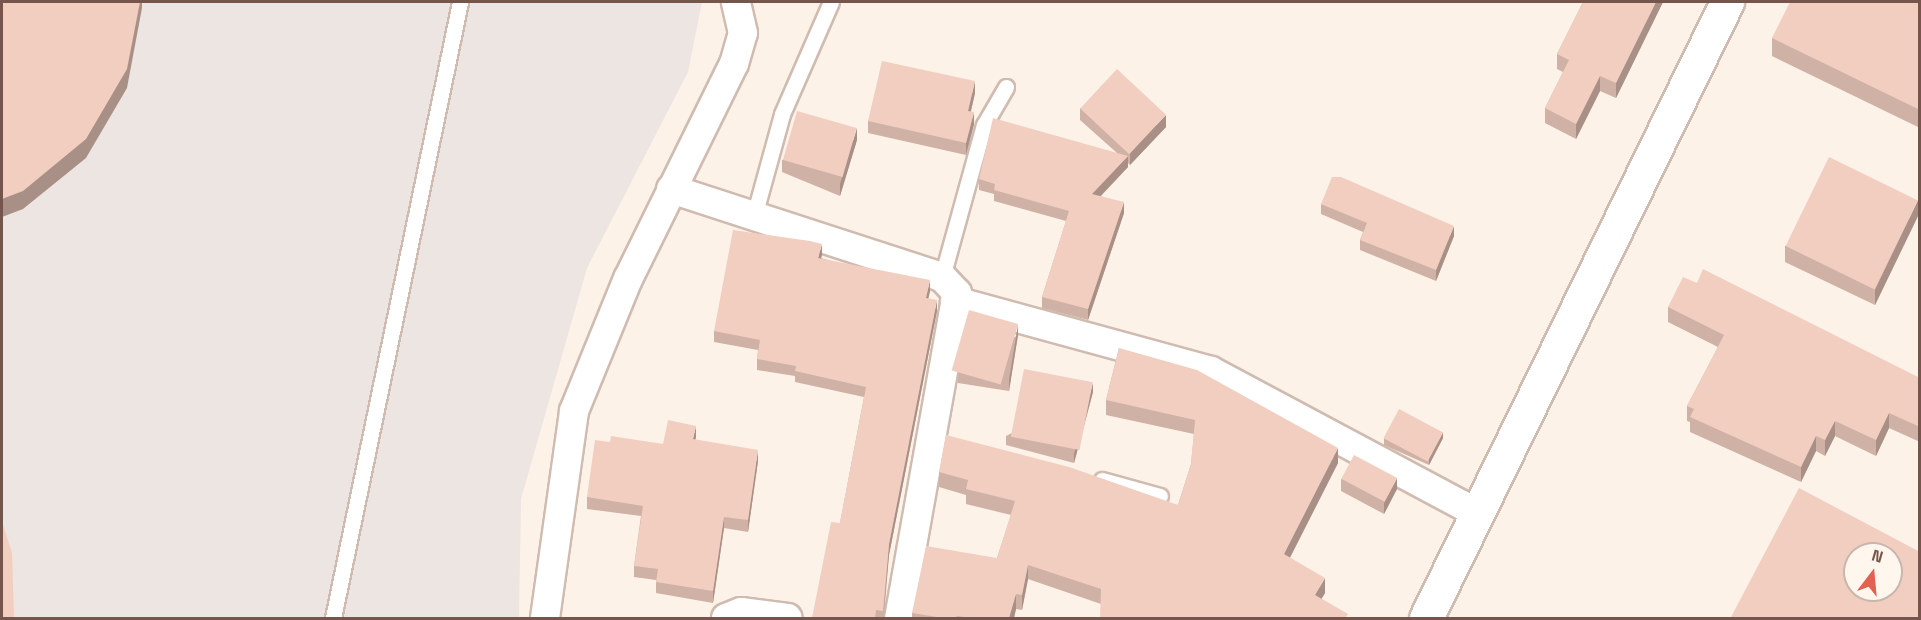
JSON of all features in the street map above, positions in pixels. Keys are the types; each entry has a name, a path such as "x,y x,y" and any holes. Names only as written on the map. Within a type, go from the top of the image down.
{"street":[{"path":"545,618 574,411 671,189 734,64 743,33 735,2"},
{"path":"1426,618 1727,2"},
{"path":"671,189 754,216 949,289 1212,371 1477,513"},
{"path":"899,618 942,438 949,289"},
{"path":"726,618 741,612 788,618"}],"lane":[{"path":"333,618 460,2"},
{"path":"754,216 782,114 831,2"},
{"path":"949,289 984,125 1006,87"},
{"path":"1080,474 1161,496"}],"shaded area":[{"path":"2,2 702,2 688,72 587,268 521,499 519,618 2,618"}],"building":[{"path":"2,2 140,2 127,69 86,139 23,191 2,199"},
{"path":"1583,2 1656,2 1616,83 1600,76 1576,124 1545,108 1569,60 1557,54"},
{"path":"1790,2 1920,2 1920,110 1772,38"},
{"path":"882,61 975,81 968,111 974,112 966,143 868,121"},
{"path":"1117,69 1166,115 1129,154 1080,108"},
{"path":"797,111 857,128 843,177 783,160"},
{"path":"993,118 1128,156 1092,194 1124,202 1088,309 1042,297 1069,211 994,190 995,184 979,179"},
{"path":"1829,157 1918,200 1875,289 1786,246"},
{"path":"1332,177 1341,177 1454,226 1436,270 1360,240 1367,223 1321,204"},
{"path":"733,230 822,244 818,258 930,280 926,298 937,300 889,544 883,611 876,610 875,618 812,618 831,522 840,523 866,387 795,371 796,366 757,359 760,340 714,331"},
{"path":"1703,269 1920,378 1920,427 1889,413 1876,440 1835,421 1825,440 1816,436 1801,467 1690,417 1694,409 1687,406 1724,335 1668,307 1683,277 1697,283"},
{"path":"969,310 1018,324 1001,385 952,371"},
{"path":"1119,348 1197,370 1338,448 1284,554 1325,578 1315,595 1348,614 1345,618 1100,618 1101,589 1028,565 1022,595 1016,594 1009,618 957,616 956,618 943,618 912,613 926,546 997,558 1015,501 966,489 968,480 939,472 946,435 1069,467 1178,505 1191,464 1195,420 1106,400"},
{"path":"1024,369 1093,382 1080,450 1011,437"},
{"path":"1399,409 1443,432 1428,462 1384,438"},
{"path":"668,420 696,426 693,439 758,450 748,520 724,517 713,591 656,582 658,569 634,566 643,506 587,497 595,440 610,442 611,436 663,444"},
{"path":"1354,455 1397,478 1385,502 1341,479"},
{"path":"1799,488 1901,542 1843,542 1843,602 1903,602 1903,543 1920,552 1920,618 1731,617"},
{"path":"2,522 12,553 14,618 2,618"}]}
